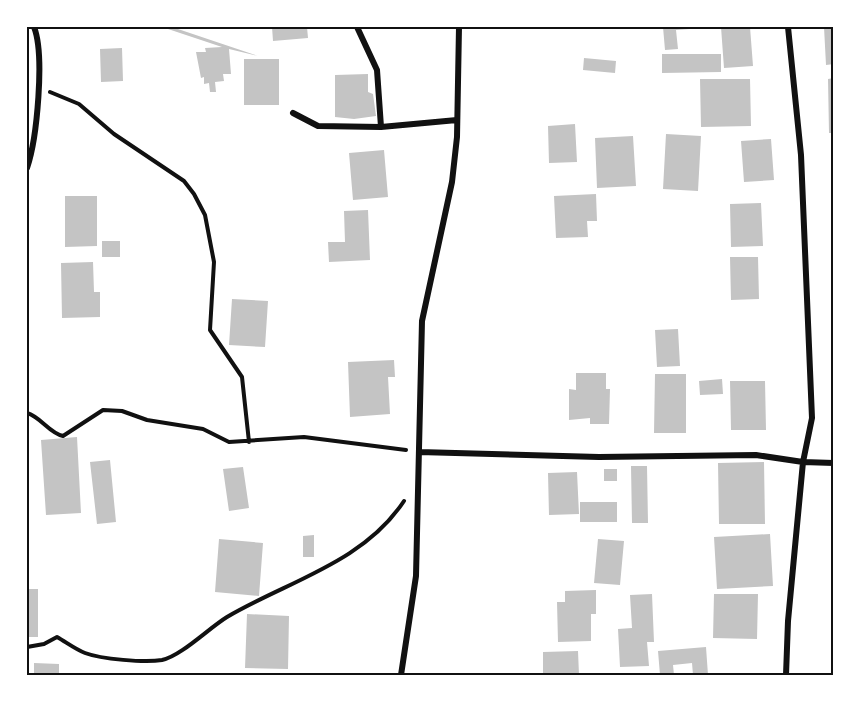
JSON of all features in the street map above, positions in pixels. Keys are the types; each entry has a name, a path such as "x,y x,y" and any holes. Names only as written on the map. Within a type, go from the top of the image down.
{"street":[{"path":"27,168 36,137 38,46 34,27"},
{"path":"357,27 377,70 381,127"},
{"path":"401,675 416,576 422,321 452,182 457,120 459,27"},
{"path":"786,675 788,621 803,462 812,418 801,155 788,27"},
{"path":"293,113 318,126 381,127 457,120"},
{"path":"419,452 598,457 756,455 803,462 834,463"}],"path":[{"path":"37,87 79,104 114,134 184,182 194,194 205,215 214,262 210,330 242,376 249,442"},
{"path":"27,412 57,435 63,436 103,410 122,411 147,420 203,429 229,442 304,437 419,452"},
{"path":"27,647 44,644 57,637 86,653 101,656 153,660 168,658 227,617 350,555 395,515 408,496"}],"building":[{"path":"162,27 172,27 258,56 229,49 231,74 223,74 224,81 215,82 216,92 210,92 209,83 204,84 204,77 201,78 196,52 206,52 205,48 222,47"},
{"path":"272,27 307,27 308,38 273,41"},
{"path":"663,27 690,27 690,29 676,30 678,49 665,50"},
{"path":"721,27 750,27 753,66 724,68"},
{"path":"824,27 834,27 834,64 826,65"},
{"path":"122,48 123,81 101,82 100,49"},
{"path":"662,54 721,54 721,72 662,73"},
{"path":"584,58 616,61 615,73 583,70"},
{"path":"244,59 279,59 279,105 244,105"},
{"path":"368,74 368,92 373,94 376,116 354,119 335,117 335,75"},
{"path":"834,78 834,133 829,133 828,79"},
{"path":"700,79 750,79 751,126 701,127"},
{"path":"575,124 577,162 549,163 548,126"},
{"path":"666,134 701,136 698,191 663,189"},
{"path":"633,136 636,186 597,188 595,138"},
{"path":"771,139 774,180 744,182 741,141"},
{"path":"384,150 388,197 353,200 349,153"},
{"path":"596,194 597,221 587,221 588,237 556,238 554,196"},
{"path":"65,196 97,196 97,246 65,247"},
{"path":"761,203 763,246 731,247 730,204"},
{"path":"368,210 370,260 329,262 328,242 345,242 344,211"},
{"path":"102,241 120,241 120,257 102,257"},
{"path":"730,257 758,257 759,299 731,300"},
{"path":"93,262 94,292 100,292 100,317 62,318 61,263"},
{"path":"232,299 268,301 265,347 229,345"},
{"path":"678,329 680,366 657,367 655,330"},
{"path":"394,360 395,377 388,377 390,414 350,417 348,362"},
{"path":"576,373 606,373 606,389 610,389 609,424 590,424 590,418 569,420 569,389 576,390"},
{"path":"655,374 686,374 686,433 654,433"},
{"path":"722,379 723,394 700,395 699,381"},
{"path":"730,381 765,381 766,430 731,430"},
{"path":"77,437 81,513 46,515 41,440"},
{"path":"110,460 116,522 97,524 90,462"},
{"path":"764,462 765,524 719,524 718,463"},
{"path":"631,466 647,466 648,523 632,523"},
{"path":"243,467 249,508 229,511 223,469"},
{"path":"604,469 617,469 617,481 604,481"},
{"path":"577,472 579,514 549,515 548,473"},
{"path":"580,502 617,502 617,522 580,522"},
{"path":"770,534 773,586 717,589 714,537"},
{"path":"314,535 314,557 303,557 303,536"},
{"path":"219,539 263,543 259,596 215,592"},
{"path":"598,539 624,541 620,585 594,583"},
{"path":"27,589 38,589 38,637 27,637"},
{"path":"596,590 596,614 591,614 591,641 558,642 557,602 565,602 565,591"},
{"path":"652,594 654,642 647,642 649,666 620,667 618,629 632,628 630,595"},
{"path":"714,594 758,594 757,639 713,638"},
{"path":"247,614 289,616 288,669 245,668"},
{"path":"706,647 708,675 693,675 692,663 673,665 674,675 660,675 658,651"},
{"path":"578,651 579,675 543,675 543,652"},
{"path":"34,663 59,664 59,675 34,675"}]}
